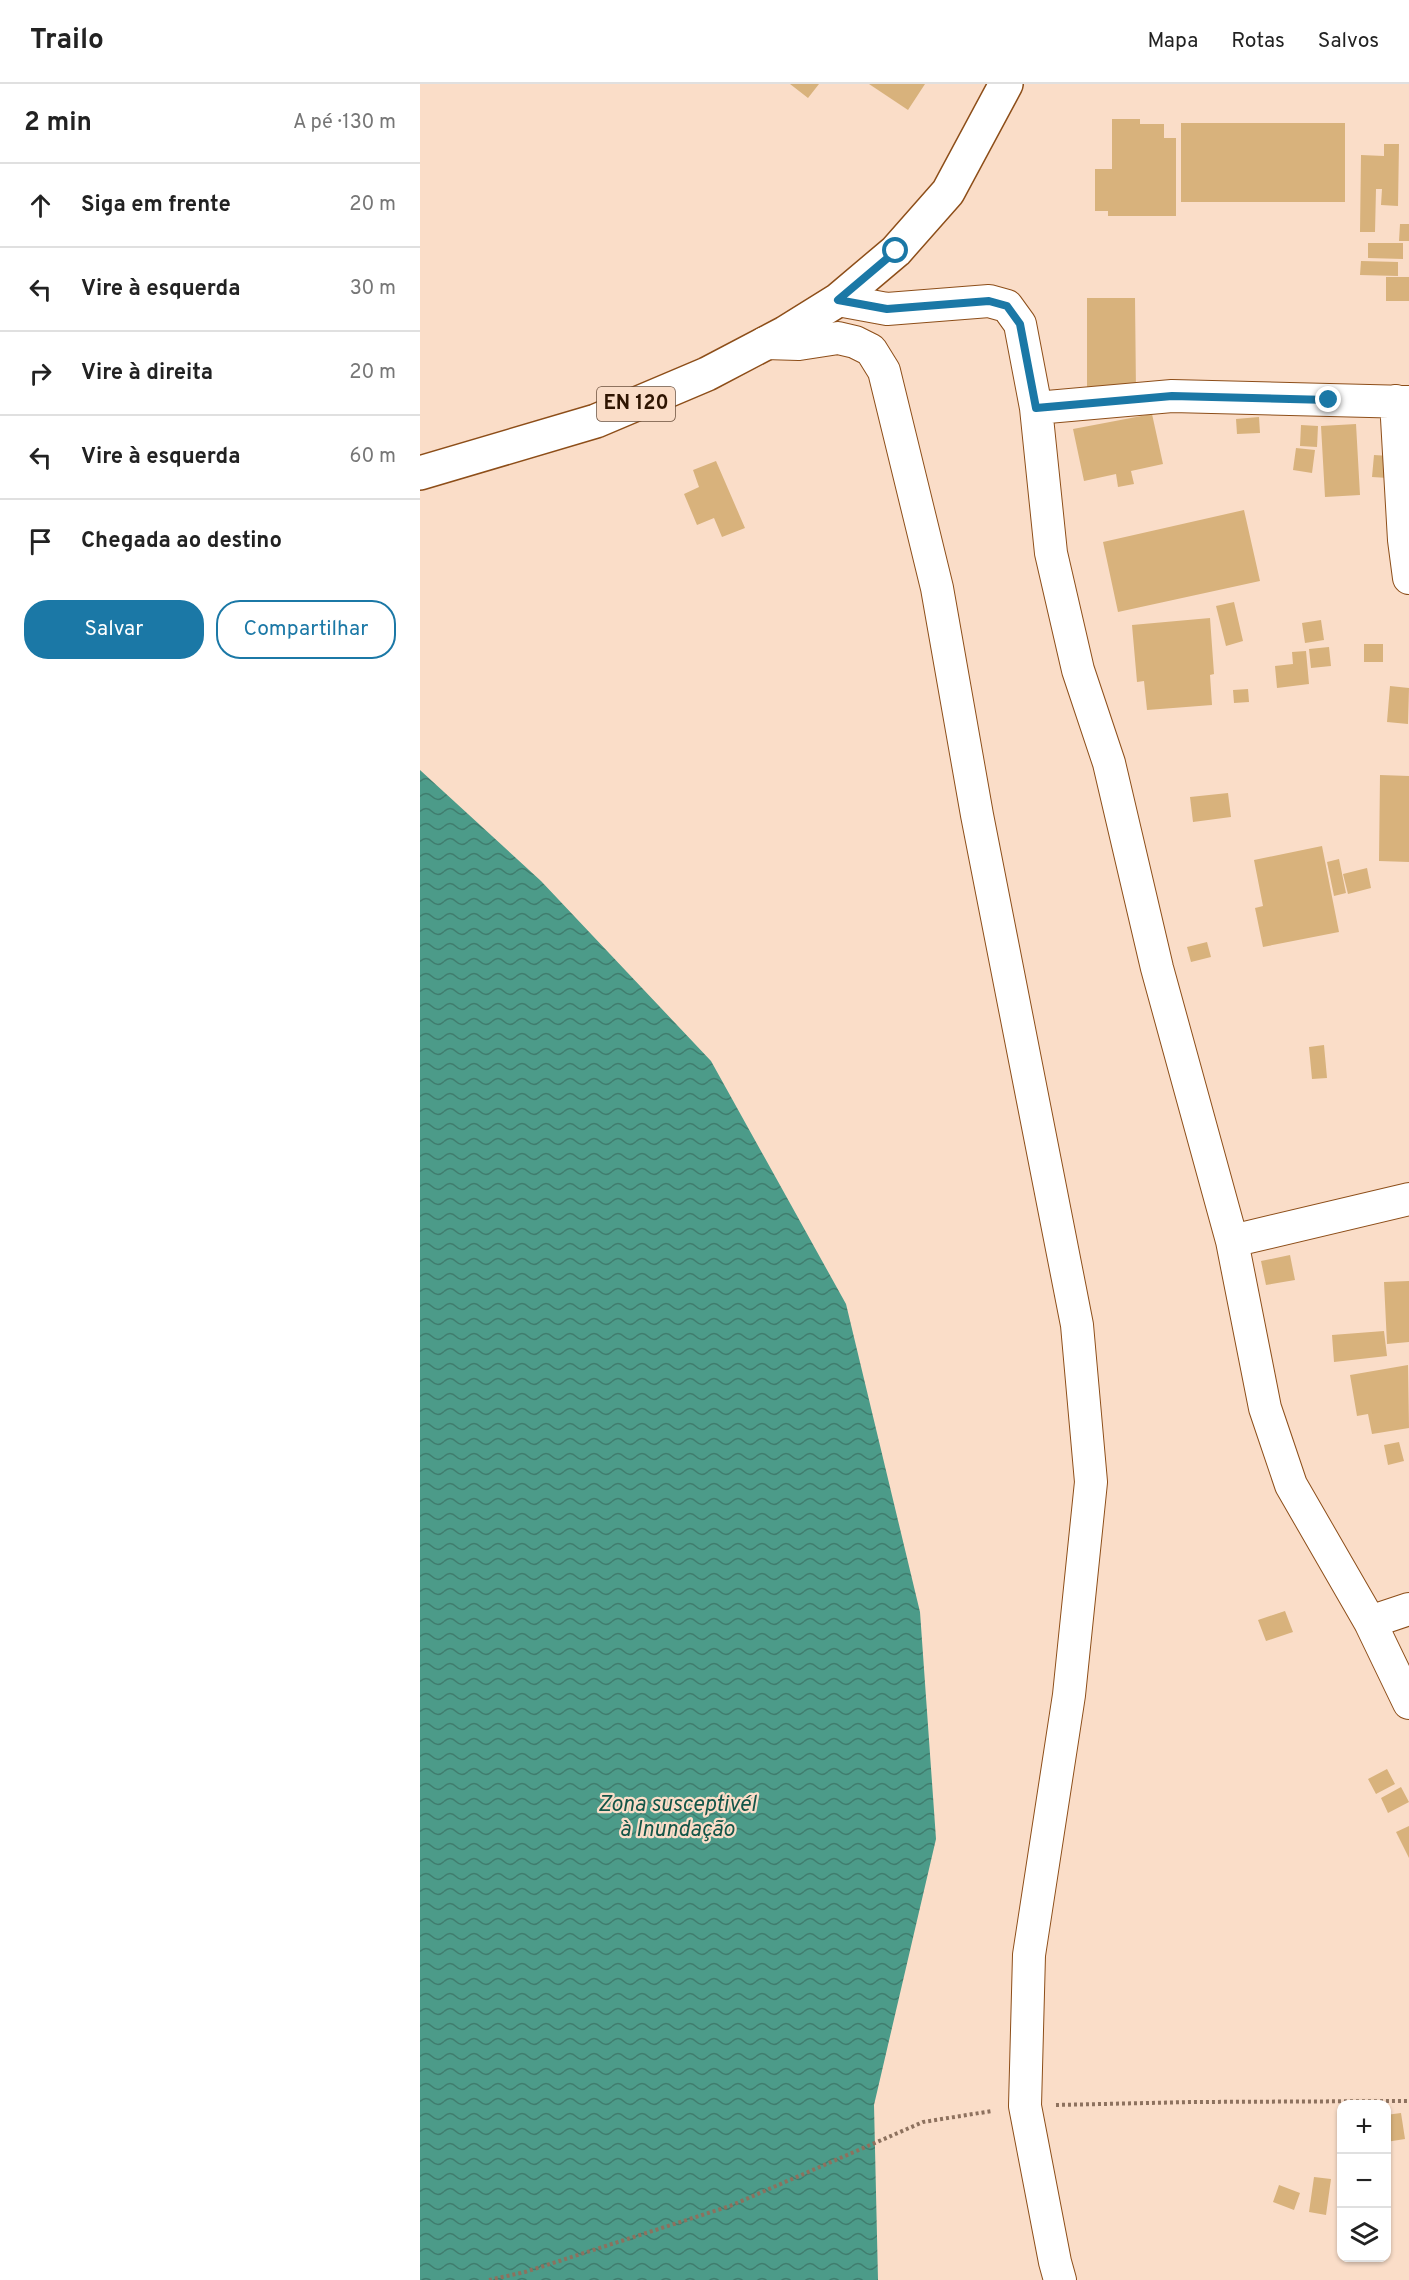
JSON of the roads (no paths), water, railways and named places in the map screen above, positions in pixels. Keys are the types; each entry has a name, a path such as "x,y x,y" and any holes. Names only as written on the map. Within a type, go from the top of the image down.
{"main road":[{"name":"EN 120","path":"420,473 596,421 707,374 785,333 838,300 896,251 948,192 1006,84"}],"street":[{"path":"838,300 887,309 989,301 1007,306 1020,324 1036,408 1051,553 1078,670 1109,763 1157,968 1232,1241 1265,1408 1291,1485 1370,1622 1409,1703"},
{"path":"765,343 800,344 838,338 855,342 871,350 884,371 937,588 977,815 1077,1325 1091,1482 1069,1695 1029,1955 1025,2106 1060,2280"},
{"path":"1036,408 1172,396 1403,402 1404,540 1409,578"},
{"path":"1232,1241 1409,1199"},
{"path":"1370,1622 1409,1609"}],"water":[{"name":"Zona susceptivél à Inundação","path":"420,770 541,881 711,1061 846,1304 920,1612 936,1839 874,2105 878,2280 420,2280"}]}
